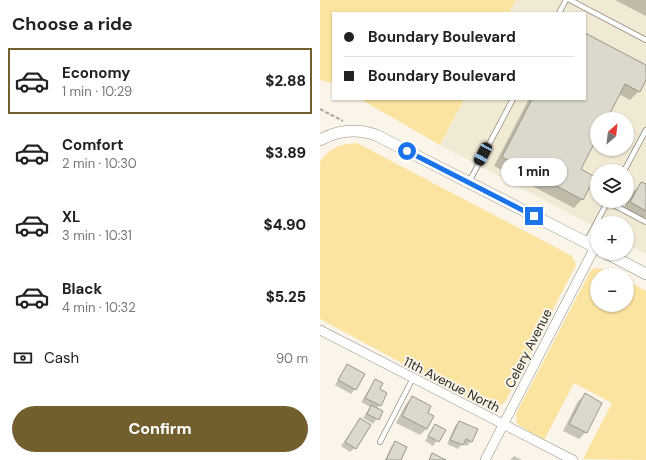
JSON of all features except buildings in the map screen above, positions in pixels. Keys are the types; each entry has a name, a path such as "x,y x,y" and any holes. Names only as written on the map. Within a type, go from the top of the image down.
{"street":[{"path":"320,140 332,133 349,130 376,135 590,244"},
{"name":"Celery Avenue","path":"485,460 590,252"},
{"path":"619,260 646,274"},
{"name":"11th Avenue North","path":"320,330 573,460"}],"lane":[{"path":"560,12 566,0"},
{"path":"570,0 646,40"},
{"path":"468,182 512,100"},
{"path":"628,164 646,130"},
{"path":"621,208 646,222"},
{"path":"380,442 413,378"}],"shaded area":[{"path":"320,0 516,0 510,12 332,12 332,83 320,80"},
{"path":"516,0 646,0 646,254 634,248 634,216 590,216 590,224 440,145 463,100 586,100 586,12 510,12"},
{"path":"362,100 463,100 440,145"},
{"path":"357,143 572,256 576,265 505,402 497,407 480,405 320,319 320,163 331,150 346,144"},
{"path":"590,272 590,312 634,312 634,285 646,291 646,460 583,459 612,403 574,383 544,440 517,424 516,414"}],"route":[{"path":"407,151 534,216"}]}
